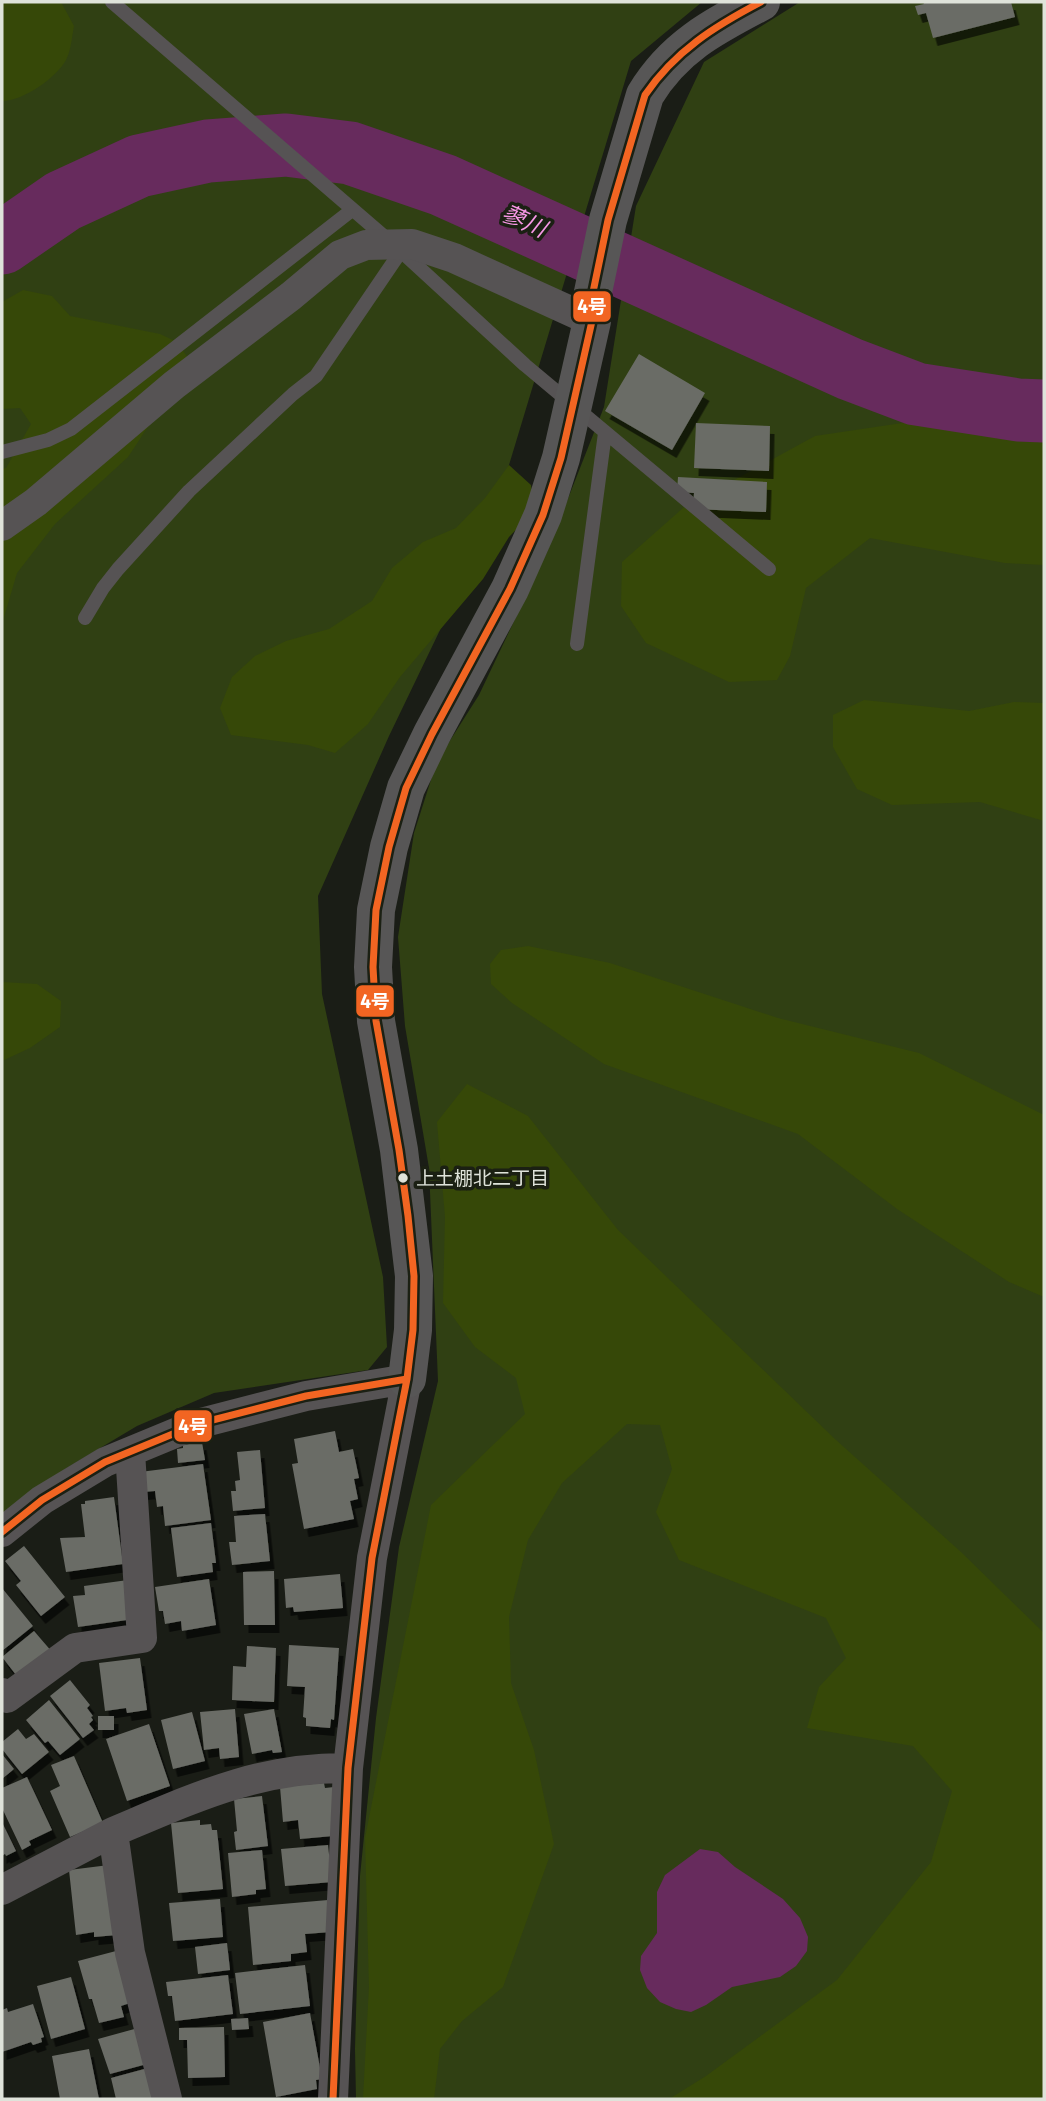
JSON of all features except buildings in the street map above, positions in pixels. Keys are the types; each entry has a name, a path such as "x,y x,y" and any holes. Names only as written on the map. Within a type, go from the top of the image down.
{"street":[{"path":"333,2099 348,1768 372,1558 407,1379 413,1330 414,1276 399,1150 376,1021 373,967 376,910 388,847 406,788 510,589 543,515 561,458 608,220 645,95 656,76 680,50 761,2"},
{"path":"2,526 36,502 174,385 340,255 366,245 412,244 592,309"},
{"path":"2,1532 42,1500 104,1462 197,1424 306,1396 407,1379"},
{"path":"2,1693 7,1698 75,1648 142,1638 130,1452"},
{"path":"2,1890 113,1832 217,1789 260,1776 311,1768 348,1768"},
{"path":"113,1832 130,1953 167,2099"}],"lane":[{"path":"112,2 401,251 525,365 769,569"},
{"path":"2,452 48,440 71,429 352,210"},
{"path":"85,618 118,569 189,491 273,412 316,376 401,251"},
{"path":"577,644 605,433"}],"green space":[{"path":"2,2 702,2 631,61 509,465 493,552 441,628 389,736 318,896 322,994 383,1277 387,1347 368,1370 214,1393 137,1426 65,1469 2,1516"},
{"path":"2,2 61,2 74,26 68,56 55,74 29,93 2,101"},
{"path":"800,2 1044,2 1044,2099 356,2099 360,1876 376,1718 399,1547 438,1381 429,1168 405,1026 398,937 414,833 437,761 479,695 547,552 604,407 636,206 704,62"},
{"path":"23,290 52,296 70,316 160,334 177,342 188,358 173,389 128,457 55,524 17,573 2,624 2,469 6,468 31,424 20,408 2,409 2,302"},
{"path":"1044,402 1044,565 1005,563 870,538 806,588 790,656 777,680 729,682 646,643 621,606 622,562 683,508 815,436"},
{"path":"509,465 531,485 535,510 509,537 483,579 400,677 368,724 335,753 308,745 231,735 220,708 232,677 255,656 286,641 329,629 372,601 392,568 423,542 456,528 485,498"},
{"path":"864,700 969,711 1014,702 1044,703 1044,821 980,802 892,805 857,789 833,747 833,715"},
{"path":"528,946 610,963 778,1018 919,1053 1044,1115 1044,1297 1009,1282 897,1209 798,1134 604,1064 512,1003 491,984 490,964 501,950"},
{"path":"2,982 37,984 61,1001 60,1027 30,1048 2,1061"},
{"path":"467,1084 528,1116 618,1230 836,1440 961,1552 1044,1633 1044,2099 669,2099 706,2076 837,1980 931,1862 952,1791 913,1746 807,1728 819,1687 846,1658 826,1618 679,1560 656,1512 672,1469 660,1425 627,1424 562,1483 528,1540 509,1617 511,1683 534,1750 554,1844 503,1987 462,2021 440,2049 434,2099 363,2099 369,1987 365,1838 431,1505 525,1414 516,1378 475,1347 443,1303 445,1217 437,1122"}],"shaded area":[{"path":"700,1849 718,1852 735,1867 783,1899 800,1918 808,1937 807,1951 796,1966 780,1977 732,1987 691,2012 660,2002 647,1988 640,1970 641,1956 657,1933 657,1892 665,1875"}],"waterway":[{"name":"蓼川","path":"2,243 63,201 139,166 208,151 286,145 350,153 443,185 850,369 916,394 1018,410 1044,411"}],"transit line":[{"name":"4号","path":"333,2099 348,1768 372,1558 407,1379 413,1330 414,1276 408,1216 376,1021 373,967 376,910 389,847 406,788 510,589 543,515 561,458 592,321 592,297 608,220 645,95 669,65 697,41 761,2"},
{"name":"4号","path":"2,1532 42,1500 105,1462 197,1424 306,1396 407,1379"}],"place":[{"name":"上土棚北二丁目","path":"403,1178"}]}
